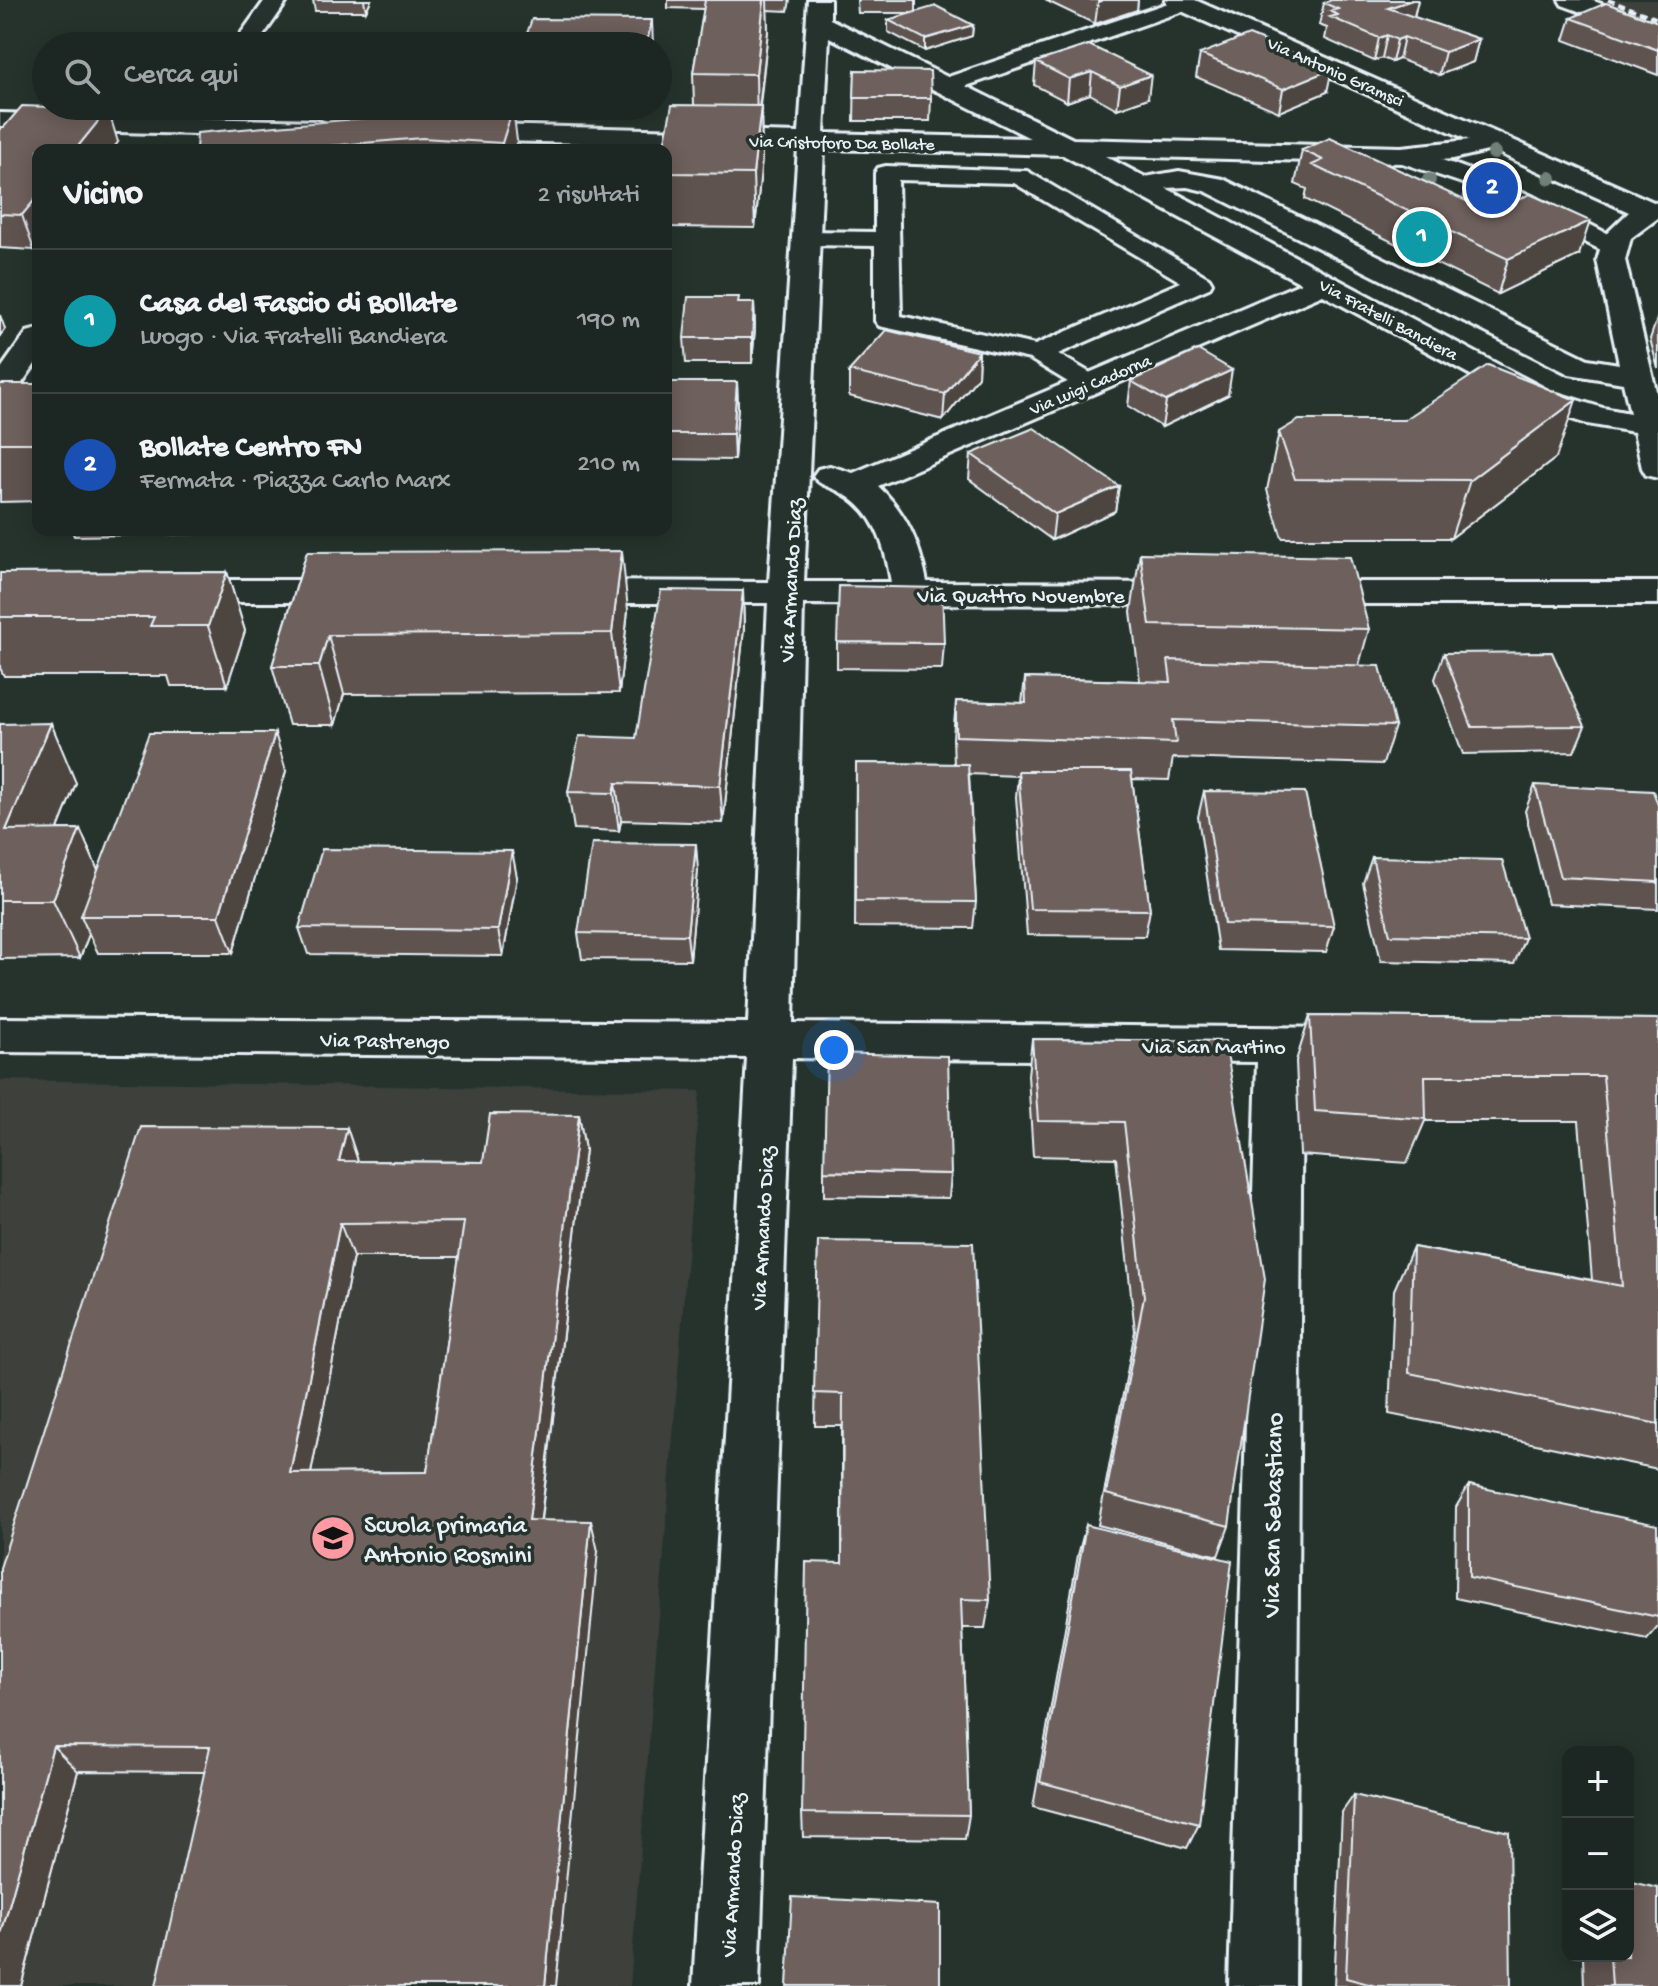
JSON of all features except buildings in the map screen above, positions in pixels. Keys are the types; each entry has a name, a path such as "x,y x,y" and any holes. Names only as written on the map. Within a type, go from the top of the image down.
{"street":[{"path":"254,32 277,0"},
{"path":"1570,0 1658,33"},
{"name":"Via Antonio Gramsci","path":"1192,3 1654,212"},
{"name":"Via Fratelli Bandiera","path":"818,11 944,86 1066,147 1537,398 1598,417 1647,425"},
{"name":"Via Armando Diaz","path":"726,1986 770,1043 786,592 818,11"},
{"path":"0,121 39,120"},
{"path":"175,144 192,120"},
{"path":"239,120 348,130"},
{"name":"Via Cristoforo Da Bollate","path":"427,132 1414,154 1495,142"},
{"name":"Via Fratelli Bandiera","path":"1141,187 1171,179 1214,185 1580,367 1636,376"},
{"path":"1654,212 1617,237 1611,260 1658,468"},
{"name":"Via Luigi Cadorna","path":"856,484 1323,284"},
{"path":"0,392 32,347"},
{"name":"Via Armando Diaz","path":"795,469 856,484"},
{"path":"856,484 871,496 893,526 905,559 911,594"},
{"path":"139,591 393,591"},
{"name":"Via Quattro Novembre","path":"536,591 1228,594"},
{"path":"1276,593 1658,593"},
{"name":"Via Pastrengo","path":"0,1035 770,1043"},
{"name":"Via San Martino","path":"770,1043 1399,1045"},
{"name":"Via San Sebastiano","path":"1262,1986 1280,1045"}],"lane":[{"path":"944,86 1192,3"},
{"path":"1414,154 1481,162 1617,237"},
{"path":"1038,353 1200,283 1019,176 886,173 888,321 1038,353 1090,384"},
{"path":"806,238 887,239"}],"shaded area":[{"path":"1583,0 1658,0 1658,28"},
{"path":"207,133 628,144 200,144"},
{"name":"Scuola primaria Antonio Rosmini","path":"0,1080 700,1091 630,1986 0,1986"}],"railway":[{"path":"1608,0 1658,19"}],"place":[{"name":"Bollate Centro FN","path":"1492,188"},
{"name":"Casa del Fascio di Bollate","path":"1422,237"},
{"name":"Scuola primaria Antonio Rosmini","path":"333,1538"}]}
